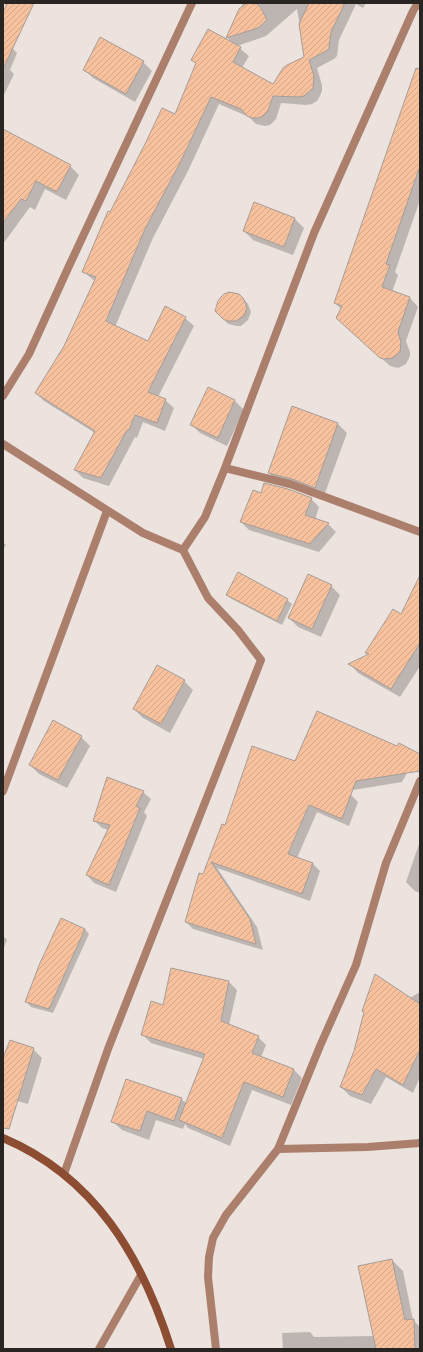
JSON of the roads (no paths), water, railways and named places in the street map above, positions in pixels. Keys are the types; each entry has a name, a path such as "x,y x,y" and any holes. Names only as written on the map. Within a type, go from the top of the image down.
{"main road":[{"path":"3,1138 43,1159 64,1174 84,1192 106,1216 118,1233 142,1275 164,1326 171,1349"}],"street":[{"path":"3,396 30,354 69,266 192,3"},
{"path":"183,550 206,517 314,233 418,3"},
{"path":"3,444 143,533 183,550 208,598 238,630 261,660 108,1049 64,1174"},
{"path":"225,468 290,484 420,532"},
{"path":"3,791 107,511"},
{"path":"216,1349 208,1277 209,1257 213,1238 226,1215 278,1149 320,1046 356,965 386,863 420,781"},
{"path":"278,1149 420,1144"},
{"path":"99,1349 142,1275"}]}
